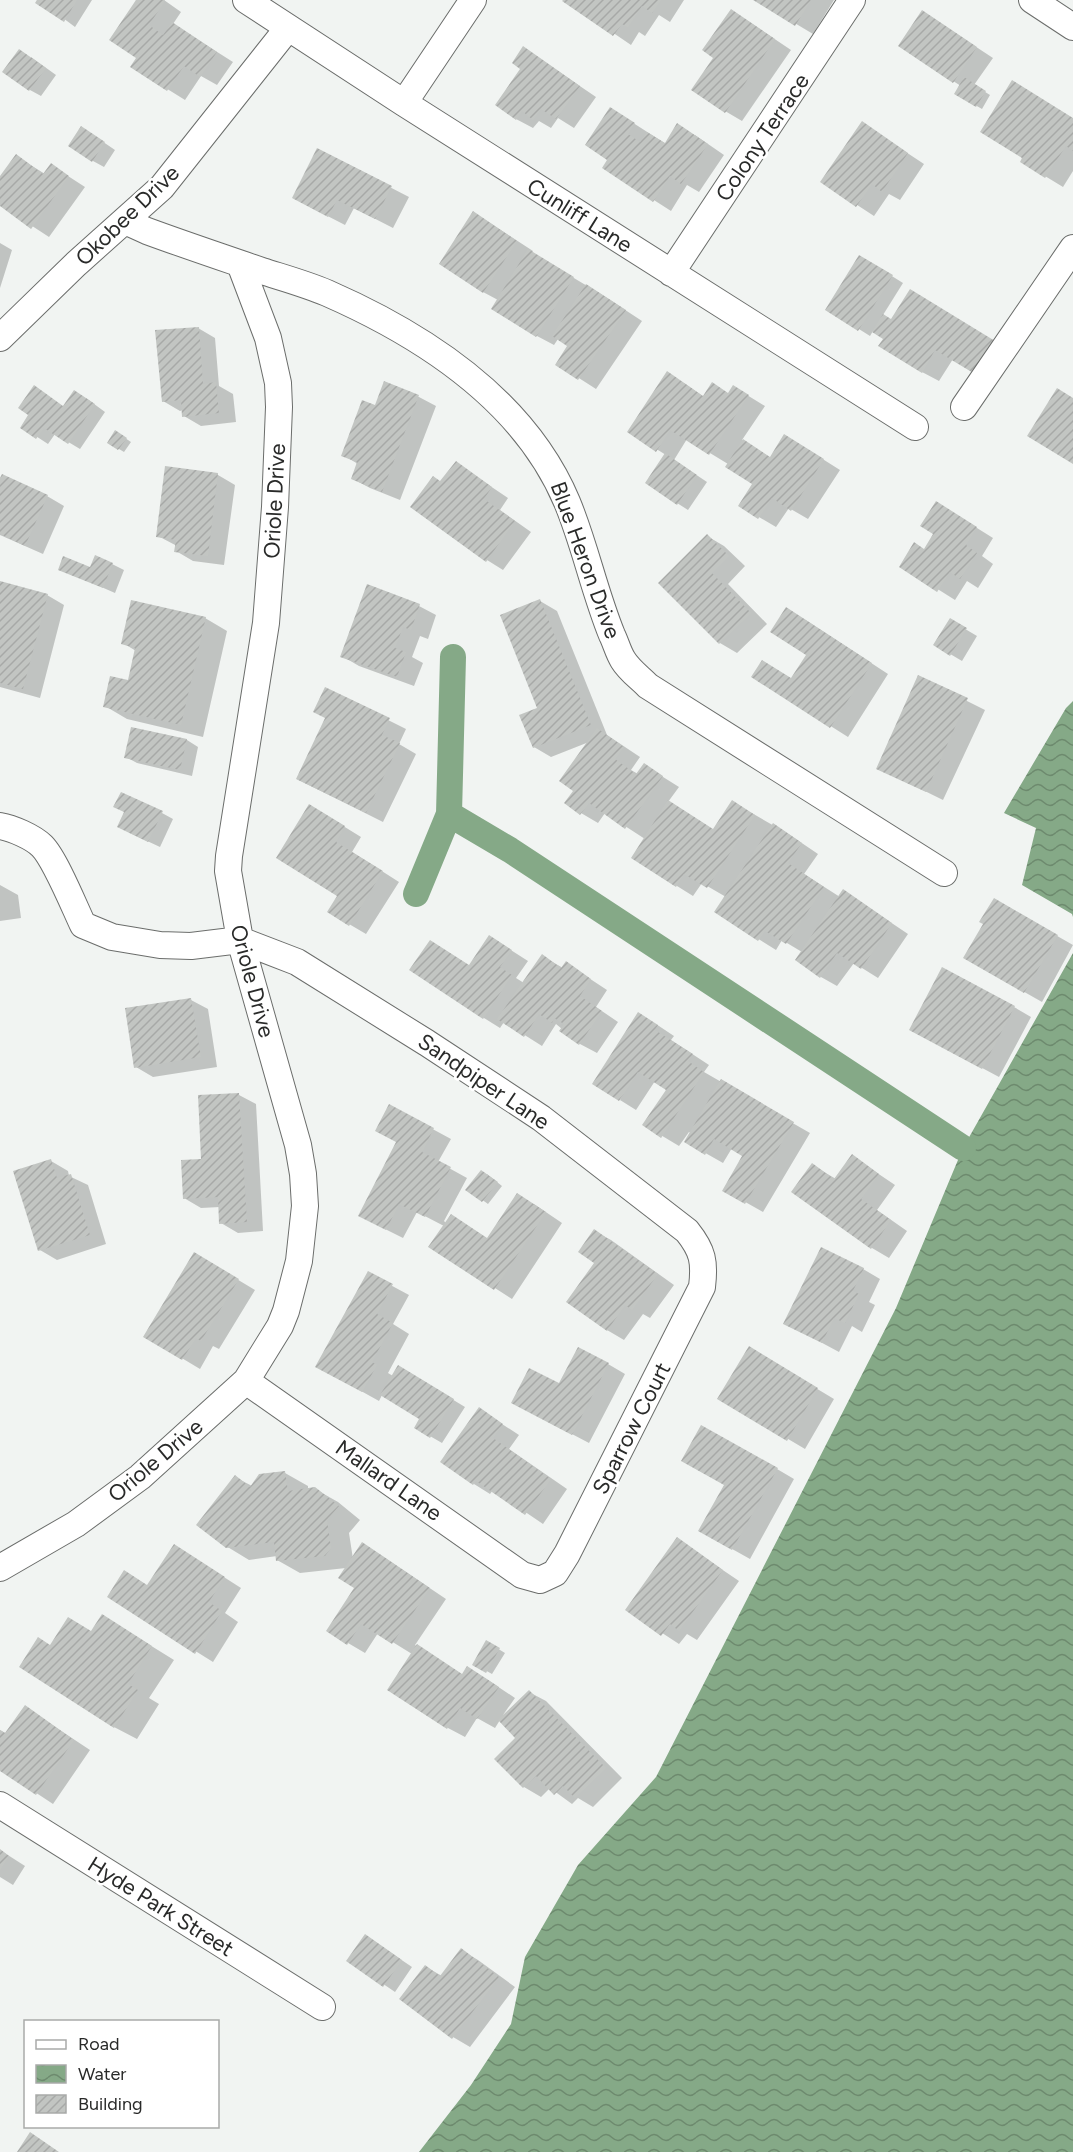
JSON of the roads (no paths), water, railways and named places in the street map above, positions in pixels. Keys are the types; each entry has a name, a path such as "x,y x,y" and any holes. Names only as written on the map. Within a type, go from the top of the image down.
{"street":[{"name":"Cunliff Lane","path":"246,0 404,103 915,427"},
{"path":"404,103 473,0"},
{"name":"Colony Terrace","path":"672,273 852,0"},
{"path":"1032,0 1073,27"},
{"name":"Okobee Drive","path":"0,338 76,264 162,187 288,28"},
{"name":"Blue Heron Drive","path":"125,221 147,231 325,292 383,320 453,364 487,390 503,405 539,448 553,470 568,504 605,618 622,658 630,670 648,686 944,873"},
{"path":"964,407 1073,248"},
{"name":"Oriole Drive","path":"0,1568 76,1524 140,1477 246,1381 280,1326 299,1261 304,1206 303,1174 298,1145 240,940 228,872 266,623 275,507 279,407 276,373 268,338 240,264"},
{"path":"0,826 11,828 42,846 55,867 83,925 112,937 160,945 191,946 240,940"},
{"name":"Sandpiper Lane","path":"240,940 297,962 541,1118 687,1231 696,1242 703,1257"},
{"name":"Sparrow Court","path":"531,1579 540,1580 555,1573 567,1554 702,1287 703,1257"},
{"name":"Mallard Lane","path":"246,1381 512,1568 531,1579"},
{"name":"Hyde Park Street","path":"0,1805 322,2007"}],"water":[{"path":"1073,701 1073,917 1072,914 1022,885 1036,828 1004,813 1066,708"},
{"path":"1073,953 1073,2152 419,2152 471,2085 511,2024 525,1957 578,1865 656,1777 896,1308 963,1148"}],"waterway":[{"path":"416,894 449,814 453,657"},
{"path":"449,814 510,850 963,1148"}]}
